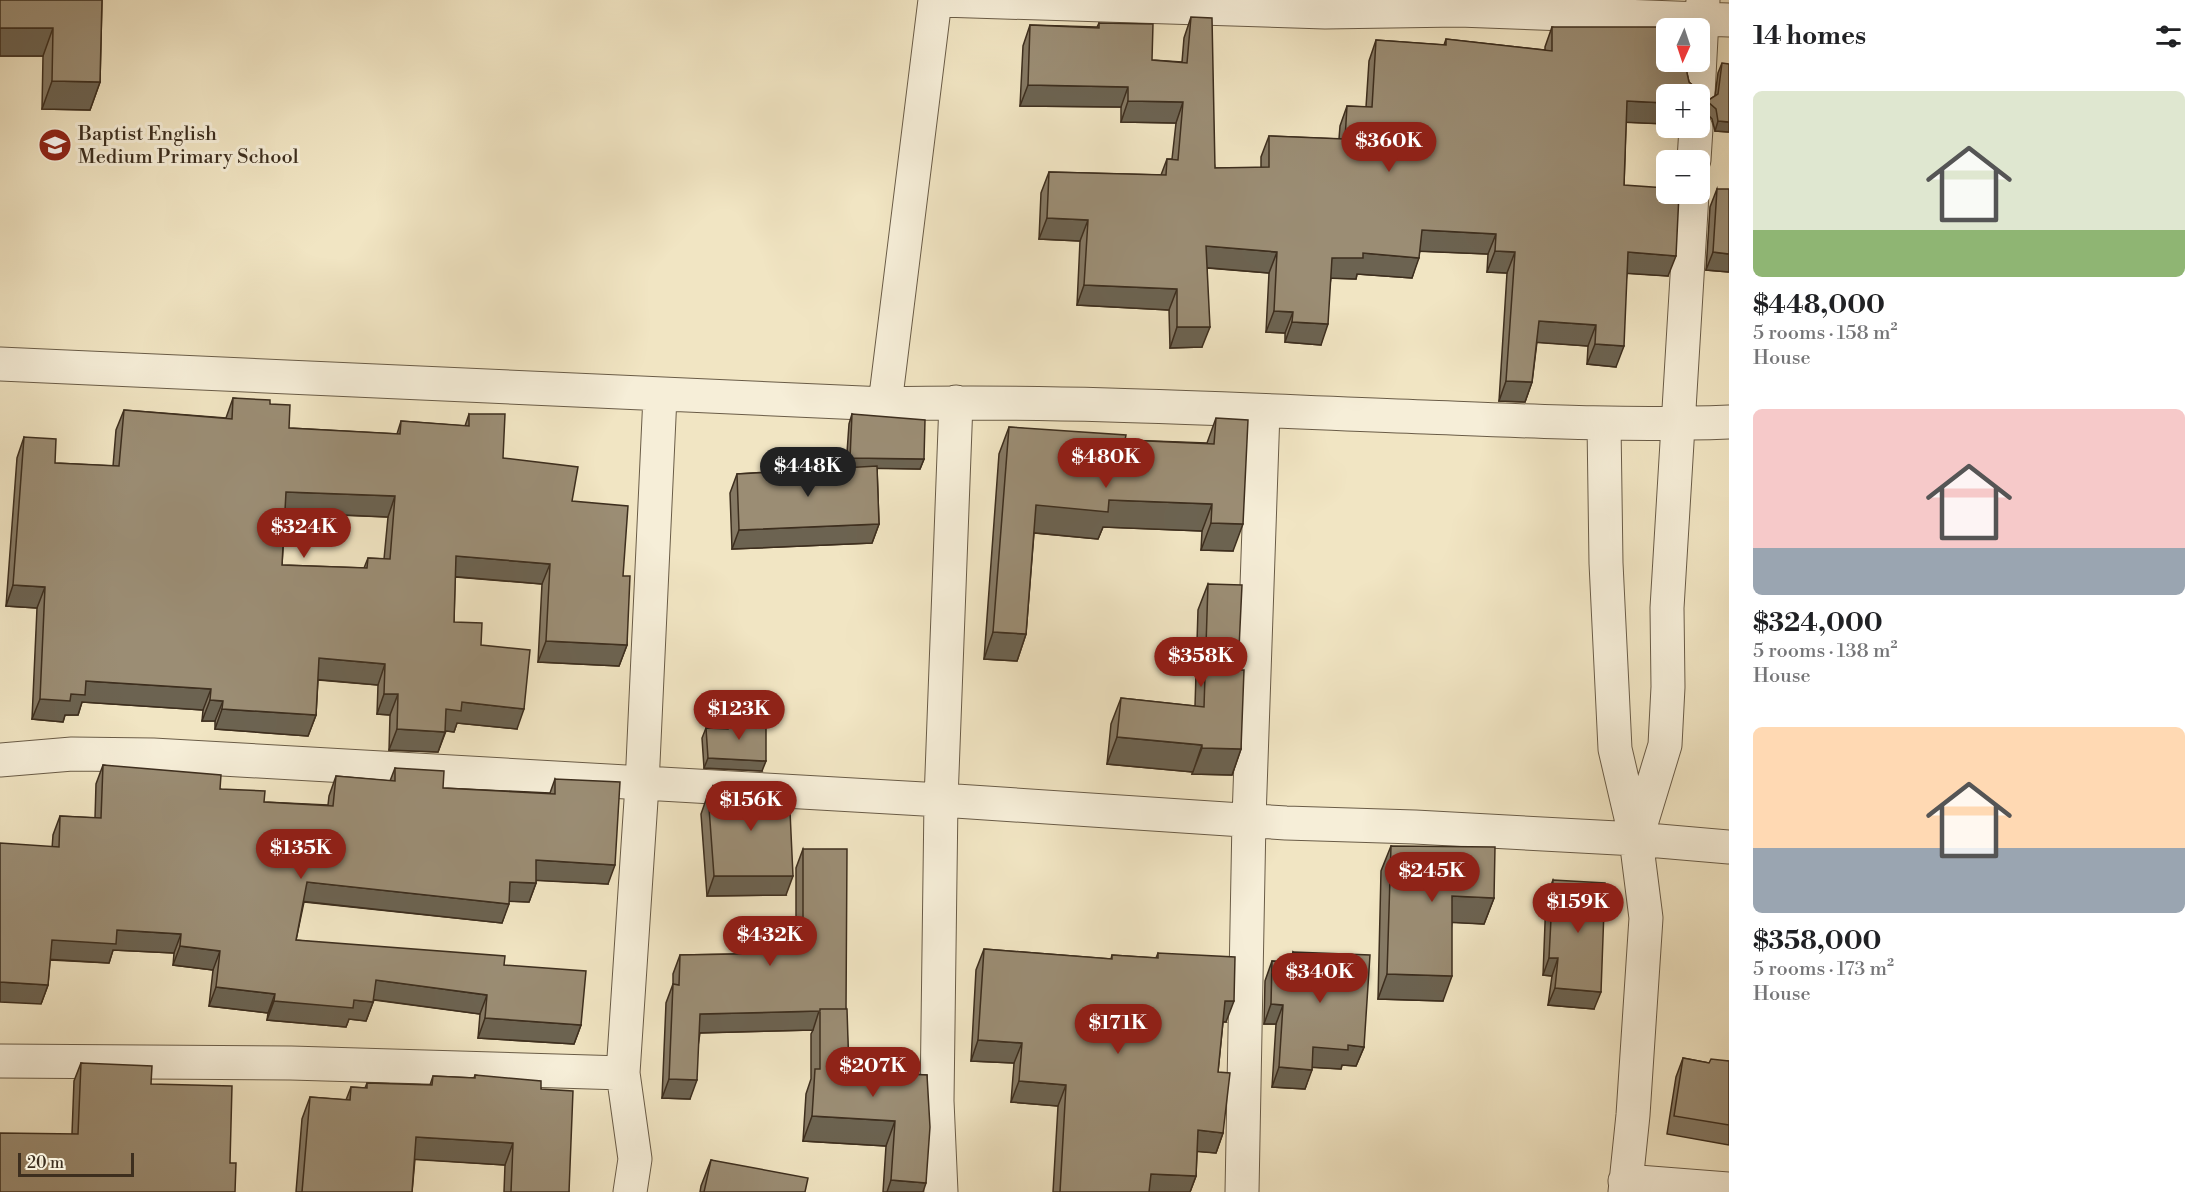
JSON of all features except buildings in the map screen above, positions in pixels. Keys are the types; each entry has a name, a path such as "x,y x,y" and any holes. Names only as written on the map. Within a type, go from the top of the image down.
{"street":[{"path":"885,404 935,0"},
{"path":"941,0 1459,10 1712,12 1700,84"},
{"path":"1636,839 1665,745 1668,687 1667,608 1691,204"},
{"path":"0,364 660,396 885,404 956,402 1604,424 1729,422"},
{"path":"630,1192 635,1159 623,1073 642,784 660,396"},
{"path":"941,1192 937,1101 940,800 956,402"},
{"path":"1242,1192 1250,819 1263,411"},
{"path":"1604,424 1606,563 1615,749 1636,839 1646,918 1633,1115 1625,1187 1729,1189"},
{"path":"0,760 72,754 153,755 940,800 1286,823 1415,827 1636,839 1729,847"},
{"path":"0,1061 291,1064 623,1073"}],"place":[{"name":"Baptist English Medium Primary School","path":"55,145"}]}
